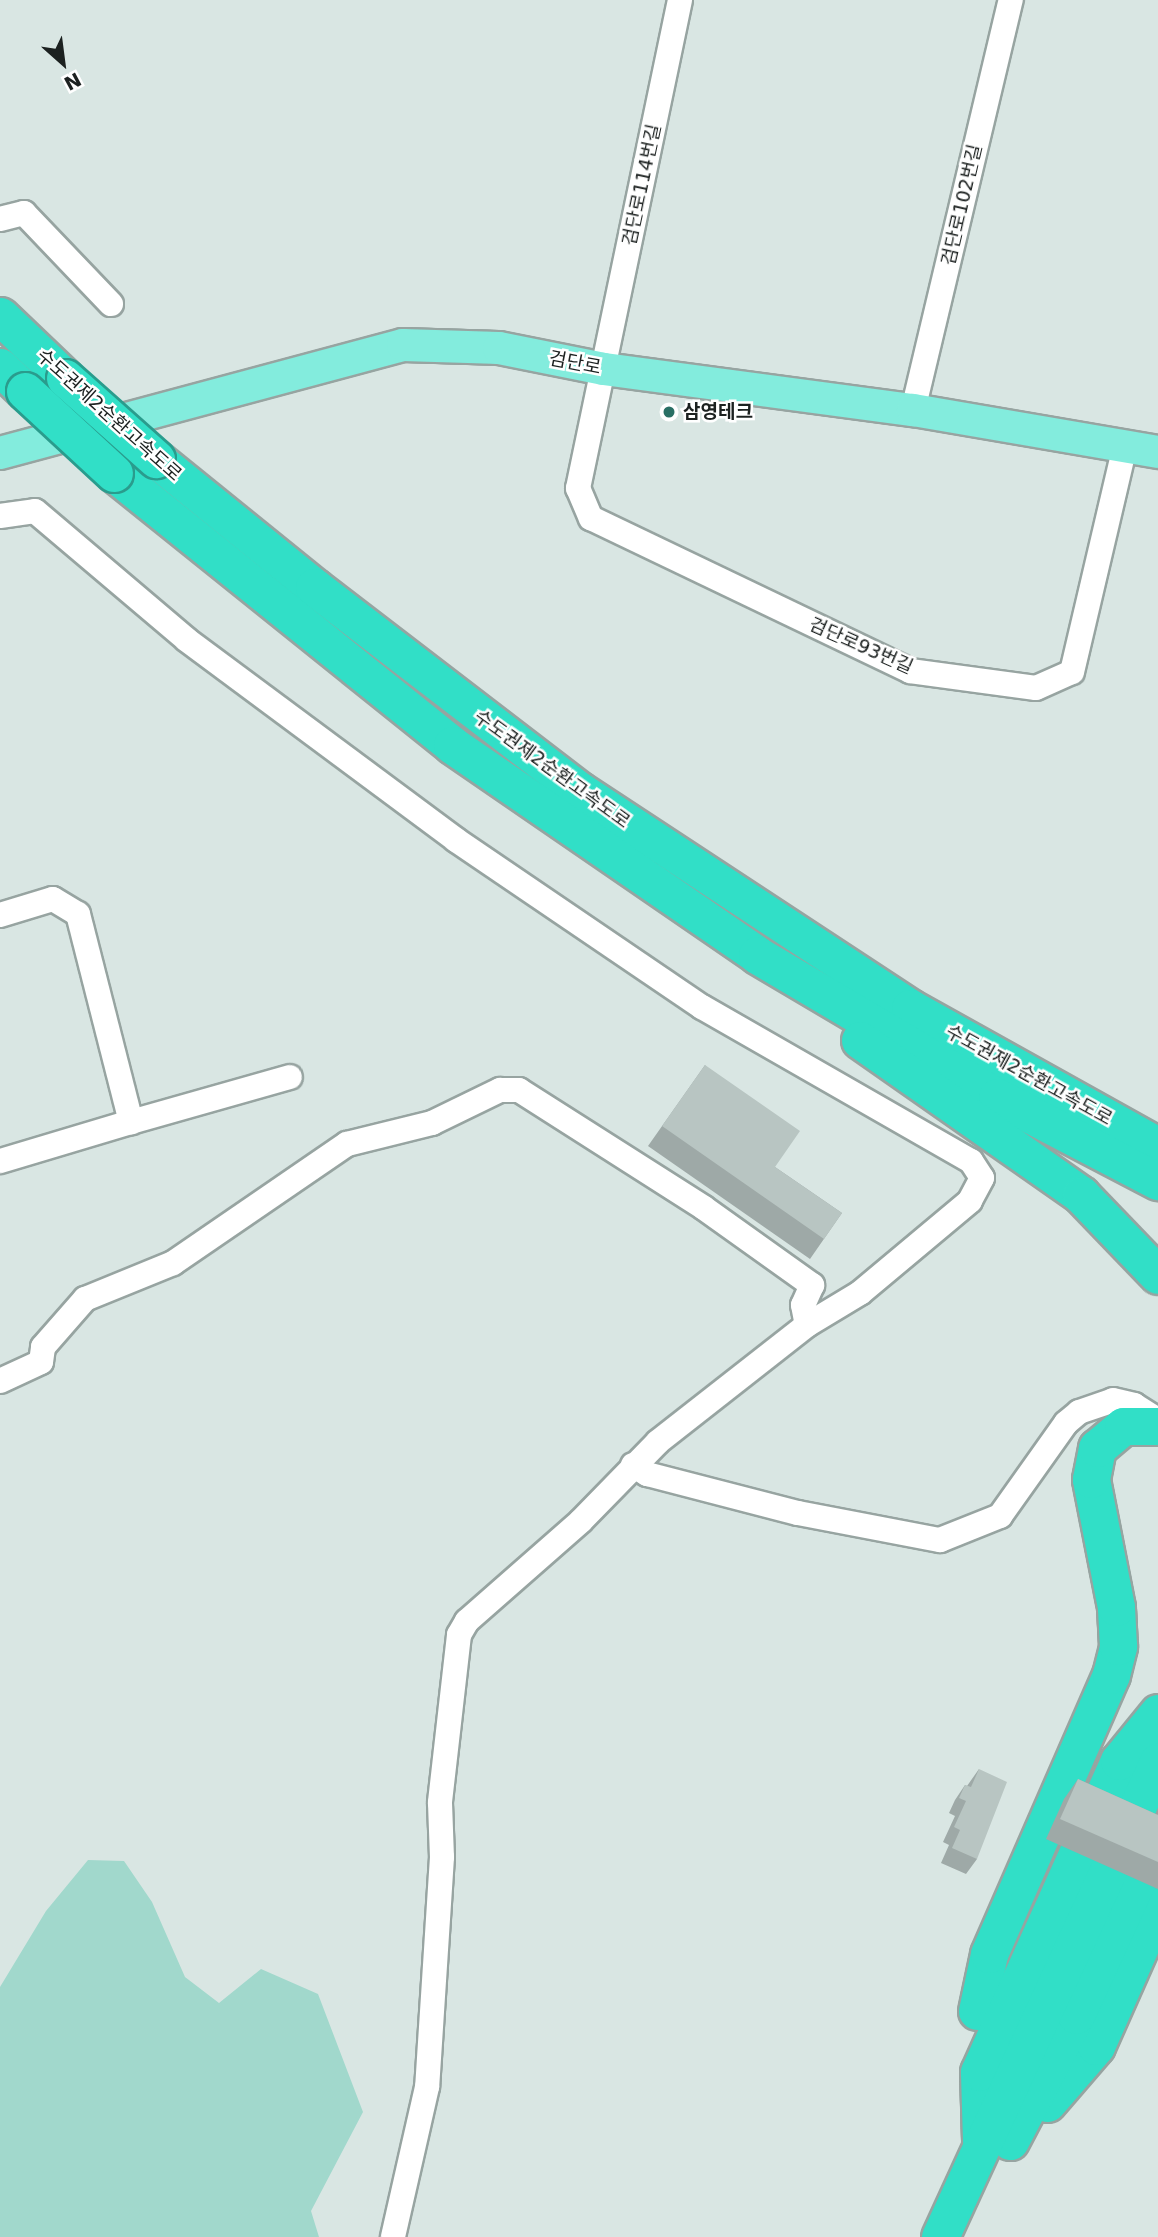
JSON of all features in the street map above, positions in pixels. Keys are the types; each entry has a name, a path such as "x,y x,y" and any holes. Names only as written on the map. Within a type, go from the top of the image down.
{"highway":[{"name":"수도권제2순환고속도로","path":"0,316 156,459 346,612 580,791 900,1002 1158,1146"},
{"name":"수도권제2순환고속도로","path":"13,379 114,473 452,745 757,955 997,1097 1158,1181"},
{"path":"757,955 929,1092 1081,1195 1158,1275"},
{"path":"993,2150 978,2060 977,2011 989,1954 1111,1675 1116,1656 1116,1607 1091,1479 1097,1448 1123,1426 1158,1426"},
{"path":"977,2011 1094,1747 1158,1694"},
{"path":"978,2060 1105,1756 1158,1702"},
{"path":"978,2060 1119,1761 1158,1713"},
{"path":"993,2150 989,2073 1130,1763 1158,1723"},
{"path":"993,2150 1002,2078 1158,1737"},
{"path":"993,2150 1158,1762"},
{"path":"954,2234 1156,1818"},
{"path":"993,2150 1081,2037 1158,1872"},
{"path":"993,2150 1096,2046 1158,1906"}],"main road":[{"name":"검단로","path":"0,453 132,414 403,345 499,348 604,369 913,410 1158,452"}],"lane":[{"name":"검단로114번길","path":"604,369 680,0"},
{"name":"검단로102번길","path":"913,410 1011,0"},
{"path":"0,219 24,214 111,304"},
{"name":"검단로93번길","path":"604,369 578,488 591,518 910,671 1036,688 1072,672 1125,446"},
{"path":"0,516 35,511 187,640 581,927 702,1007 971,1161 982,1178 970,1201 860,1293 807,1325 633,1465 581,1521 467,1621 459,1635 440,1803 442,1857 427,2087 393,2237"},
{"path":"0,915 53,899 78,914 131,1122"},
{"path":"0,1161 290,1077"},
{"path":"0,1381 41,1362 49,1339 85,1299 173,1263 347,1144 432,1123 500,1090 519,1090 704,1208 812,1285 803,1306 807,1325"},
{"path":"633,1465 647,1474 798,1513 940,1540 1000,1516 1066,1423 1079,1412 1113,1400 1134,1405 1158,1420"}],"green space":[{"path":"88,1860 124,1861 152,1902 185,1977 219,2003 261,1969 318,1994 363,2112 311,2211 319,2237 0,2237 0,1987 46,1911"}],"building":[{"path":"705,1065 800,1131 775,1167 842,1213 824,1239 662,1126"},
{"path":"979,1769 1007,1782 977,1859 952,1848 960,1830 954,1827 966,1801 959,1798 965,1785 971,1787"},
{"path":"1078,1779 1158,1815 1158,1862 1060,1819"}],"place":[{"name":"삼영테크","path":"669,412"}]}
